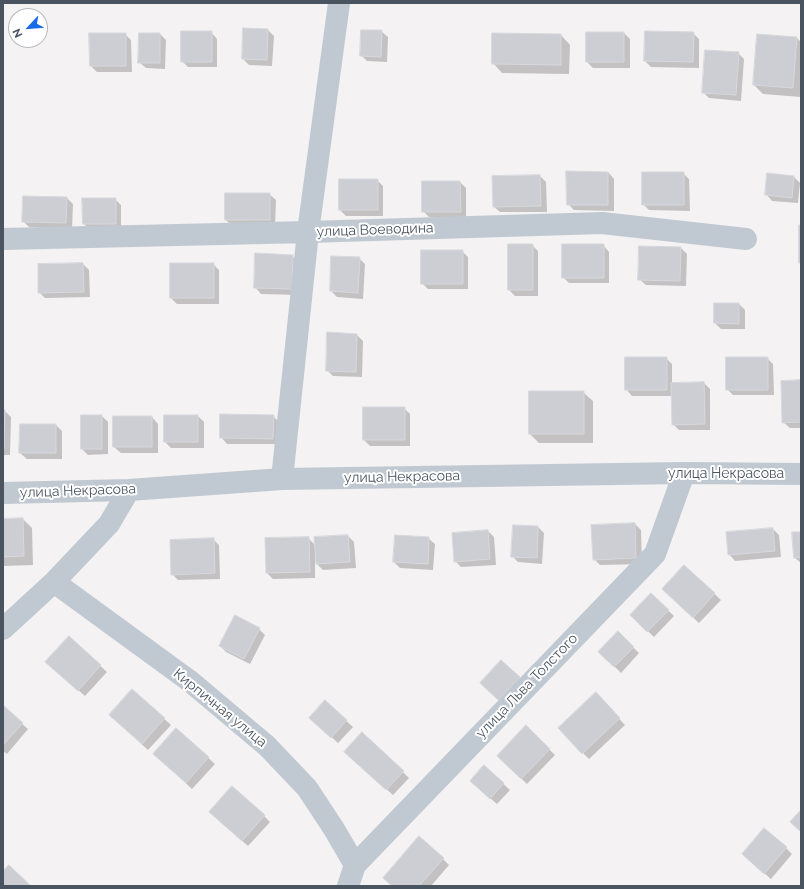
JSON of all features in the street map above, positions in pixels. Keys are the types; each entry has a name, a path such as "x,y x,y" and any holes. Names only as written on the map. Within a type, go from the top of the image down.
{"street":[{"path":"282,479 308,232 339,3"},
{"name":"улица Воеводина","path":"3,239 602,223 746,238"},
{"name":"улица Некрасова","path":"3,493 130,490 282,479 684,473 801,474"},
{"name":"улица Льва Толстого","path":"348,886 355,865 655,554 684,473"},
{"path":"3,629 54,582 109,524 130,490"},
{"name":"Кирпичная улица","path":"54,582 191,682 268,746 307,788 355,865"}],"building":[{"path":"243,28 268,29 267,60 242,59"},
{"path":"361,30 382,30 381,57 360,56"},
{"path":"181,31 212,31 212,62 181,62"},
{"path":"645,31 694,32 693,62 644,61"},
{"path":"586,32 624,32 624,62 586,62"},
{"path":"89,33 126,33 126,66 90,66"},
{"path":"139,33 160,33 160,63 138,63"},
{"path":"492,33 561,34 561,65 492,64"},
{"path":"757,34 797,37 793,88 753,85"},
{"path":"705,50 739,52 736,95 702,93"},
{"path":"566,171 608,172 608,205 567,205"},
{"path":"642,172 684,172 684,205 642,205"},
{"path":"767,173 794,176 792,198 765,195"},
{"path":"540,175 541,206 493,207 492,176"},
{"path":"339,179 378,179 378,210 339,210"},
{"path":"422,181 460,181 461,212 422,212"},
{"path":"225,193 270,193 270,220 225,220"},
{"path":"23,196 67,197 66,223 22,222"},
{"path":"82,198 116,198 116,224 83,224"},
{"path":"799,225 801,225 801,263 799,263"},
{"path":"508,244 533,244 533,290 508,290"},
{"path":"562,244 604,244 604,278 562,278"},
{"path":"639,246 681,247 680,281 638,280"},
{"path":"421,250 463,250 463,284 421,284"},
{"path":"255,253 293,255 292,289 254,288"},
{"path":"331,256 360,257 358,293 330,291"},
{"path":"83,263 84,292 38,293 38,264"},
{"path":"170,263 214,263 214,298 170,298"},
{"path":"714,303 739,303 739,324 714,323"},
{"path":"327,332 357,334 356,372 326,371"},
{"path":"625,357 667,357 667,390 625,390"},
{"path":"726,357 768,357 768,390 726,390"},
{"path":"801,380 801,422 782,423 781,381"},
{"path":"704,382 705,424 672,425 671,383"},
{"path":"529,391 584,391 584,434 529,434"},
{"path":"363,407 405,407 405,440 363,440"},
{"path":"3,409 5,410 4,449 3,449"},
{"path":"220,414 274,415 273,439 220,438"},
{"path":"81,415 102,415 102,449 81,449"},
{"path":"164,415 198,415 198,442 164,442"},
{"path":"113,416 152,416 152,447 113,447"},
{"path":"20,424 56,424 56,453 19,453"},
{"path":"23,518 24,556 3,557 3,519"},
{"path":"635,523 636,558 593,560 591,525"},
{"path":"513,525 538,526 537,558 511,557"},
{"path":"773,528 775,551 728,555 726,532"},
{"path":"488,530 490,559 454,562 452,533"},
{"path":"792,532 801,532 801,557 794,558"},
{"path":"348,535 350,562 316,564 314,537"},
{"path":"395,535 429,537 428,564 393,562"},
{"path":"309,537 310,572 266,573 265,538"},
{"path":"214,538 215,573 171,575 170,540"},
{"path":"684,565 715,593 693,618 662,589"},
{"path":"651,593 669,610 647,632 630,615"},
{"path":"235,615 260,628 244,659 219,646"},
{"path":"618,631 634,647 614,667 598,652"},
{"path":"69,636 101,665 78,691 45,662"},
{"path":"501,660 520,677 498,700 480,683"},
{"path":"132,689 165,718 142,744 109,715"},
{"path":"596,692 620,718 582,754 558,728"},
{"path":"325,700 347,720 331,738 309,718"},
{"path":"3,705 23,723 3,745"},
{"path":"526,725 550,749 521,779 497,756"},
{"path":"176,728 209,757 186,783 153,754"},
{"path":"362,732 404,771 386,790 344,752"},
{"path":"484,765 504,783 490,799 470,781"},
{"path":"232,786 265,815 242,841 209,812"},
{"path":"801,810 801,832 790,822"},
{"path":"764,828 787,847 764,874 742,854"},
{"path":"419,836 444,858 419,886 392,886 383,878"},
{"path":"9,865 31,886 3,886 3,871"}]}
